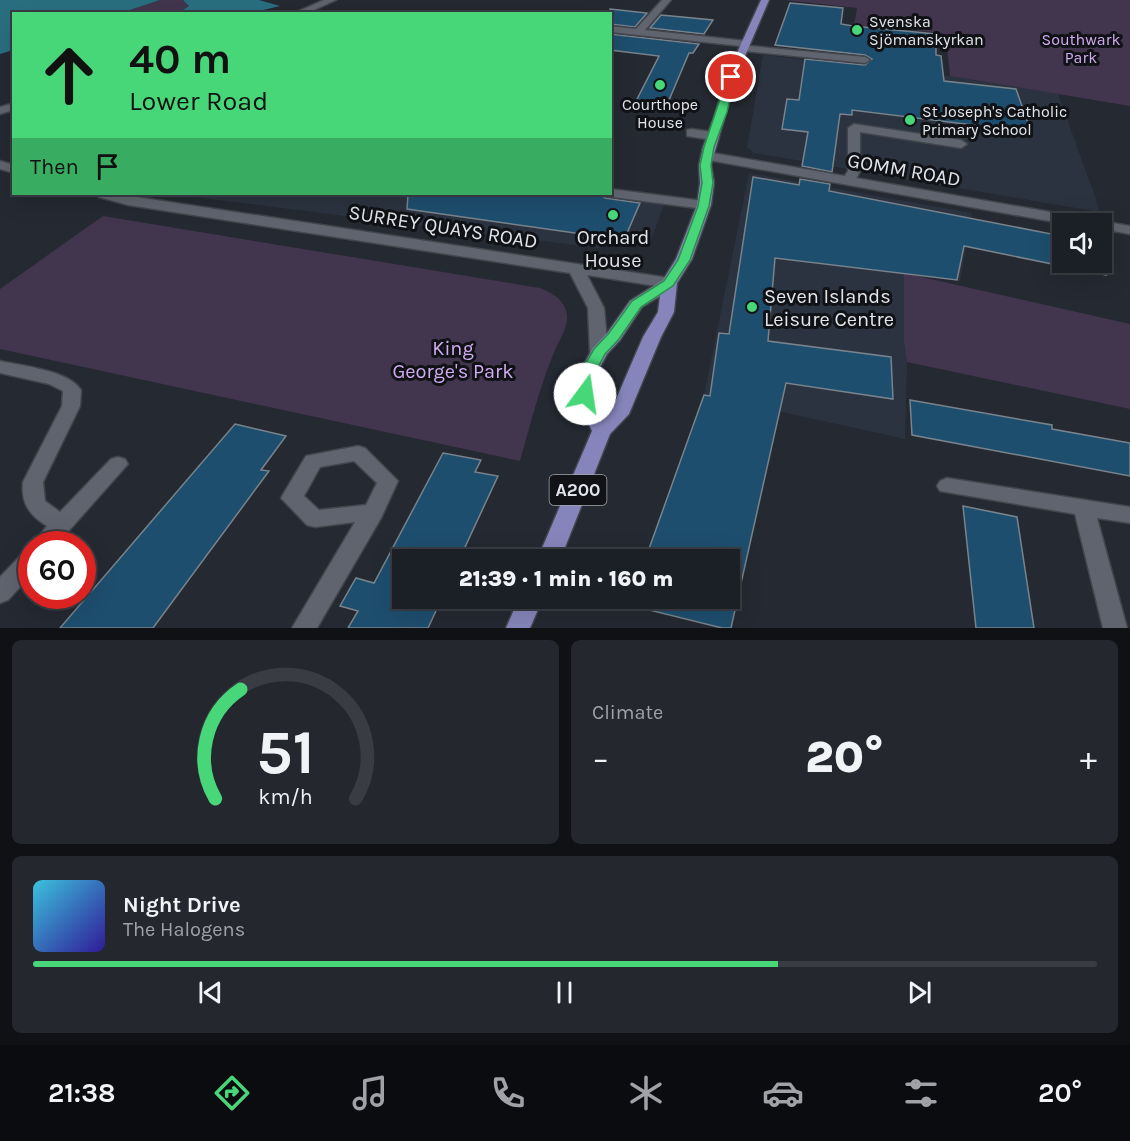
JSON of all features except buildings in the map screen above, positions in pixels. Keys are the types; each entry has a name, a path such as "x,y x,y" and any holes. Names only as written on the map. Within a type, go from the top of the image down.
{"main road":[{"name":"A200","path":"602,430 585,394 588,373 599,352 614,336 636,304 669,283 684,260 704,206 707,183 705,165 731,77 765,0"},
{"name":"A200","path":"553,549 602,430 619,414 652,337 666,312 669,283"},
{"path":"518,628 526,609"}],"street":[{"path":"301,12 332,0"},
{"path":"638,32 667,0"},
{"path":"612,29 865,60"},
{"path":"849,180 854,171 855,128 962,144"},
{"path":"692,133 713,136"},
{"name":"GOMM ROAD","path":"707,156 1052,217"},
{"path":"612,193 704,206"},
{"name":"SURREY QUAYS ROAD","path":"107,195 128,201 669,283"},
{"path":"1112,227 1130,230"},
{"path":"576,269 596,308 599,352"},
{"path":"0,367 54,379 68,385 72,390 71,406 33,482 31,495 36,507 62,524"},
{"path":"56,531 118,465"},
{"path":"947,486 1130,515"},
{"path":"1083,509 1114,628"},
{"path":"304,628 373,512"},
{"path":"0,593 18,573"}],"shaded area":[{"name":"St Joseph's Catholic Primary School","path":"763,55 950,76 1058,94 1099,212 754,153 747,147"},
{"path":"749,173 972,213 960,281 905,273 904,342 907,362 905,439 704,395"},
{"path":"612,189 667,197 650,243 621,241 598,248 179,195 612,195"}],"green space":[{"path":"160,0 183,0 189,6 180,12 130,12"},
{"name":"Southwark Park","path":"785,0 1130,0 1130,106 950,76 946,37 942,33 854,25 857,8"},
{"name":"King George's Park","path":"103,216 540,288 549,292 561,301 566,310 567,321 543,381 520,461 0,349 0,289"},
{"path":"904,273 1130,324 1130,409 907,362 904,342"}],"water":[{"path":"0,0 160,0 129,12 12,12 12,50 0,54"},
{"path":"183,0 259,0 280,6 255,12 180,12 189,6"}],"place":[{"name":"Svenska Sjömanskyrkan","path":"857,30"},
{"name":"Courthope House","path":"660,85"},
{"name":"St Joseph's Catholic Primary School","path":"910,120"},
{"name":"Orchard House","path":"613,215"},
{"name":"Seven Islands Leisure Centre","path":"752,307"}],"route":[{"path":"585,394 588,373 599,352 614,336 636,304 669,283 684,260 704,206 707,183 705,165 731,77"}]}
